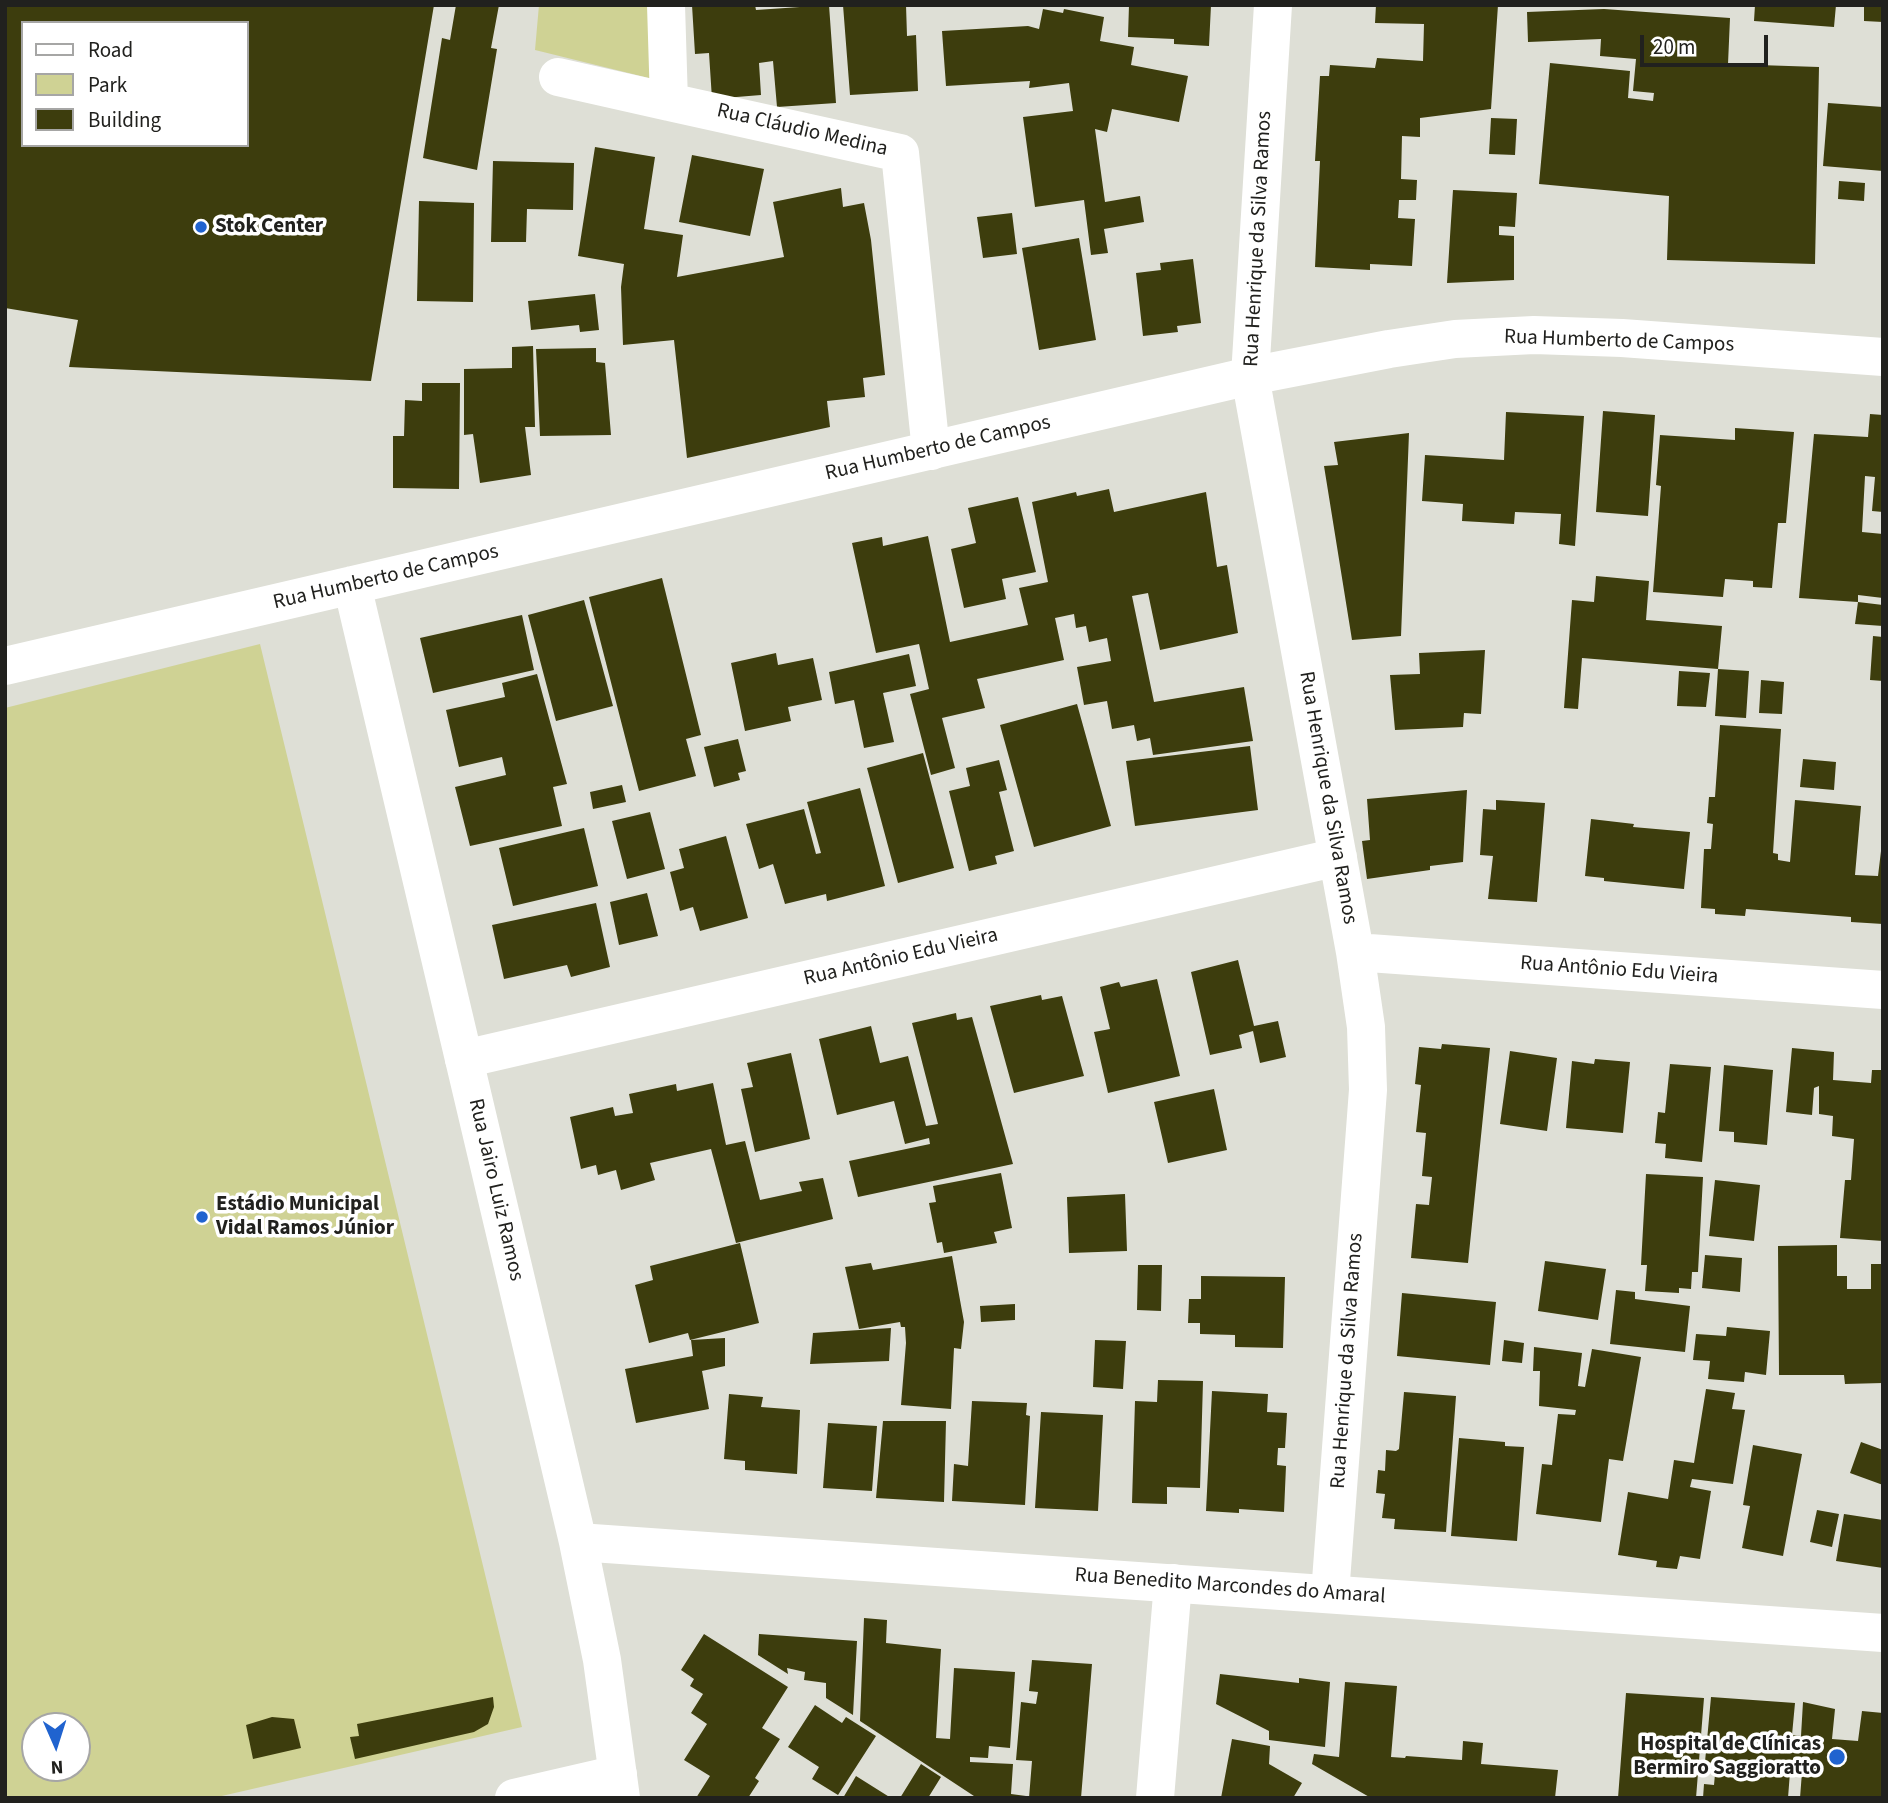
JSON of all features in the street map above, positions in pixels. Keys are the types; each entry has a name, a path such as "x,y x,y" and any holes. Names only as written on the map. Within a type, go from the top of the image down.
{"street":[{"path":"558,77 669,102 666,5"},
{"name":"Rua Henrique da Silva Ramos","path":"1273,5 1250,376 1356,952 1366,1027 1368,1090 1330,1594"},
{"name":"Rua Cláudio Medina","path":"669,102 900,153 931,451"},
{"name":"Rua Humberto de Campos","path":"5,666 1250,376 1402,347 1455,340 1534,335 1622,338 1883,357"},
{"name":"Rua Jairo Luiz Ramos","path":"352,585 578,1542 602,1660 619,1786"},
{"name":"Rua Antônio Edu Vieira","path":"464,1059 1338,857"},
{"name":"Rua Antônio Edu Vieira","path":"1356,952 1883,990"},
{"name":"Rua Benedito Marcondes do Amaral","path":"578,1542 1883,1633"},
{"path":"1155,1798 1173,1583"},
{"path":"514,1798 619,1786"}],"green space":[{"path":"539,5 650,5 653,79 535,50"},
{"name":"Estádio Municipal Vidal Ramos Júnior","path":"260,644 522,1727 213,1798 5,1798 5,708"}],"building":[{"name":"Stok Center","path":"5,5 434,5 371,381 69,367 78,320 5,308"},
{"path":"456,5 499,5 491,48 497,49 477,170 423,158 442,38 450,40"},
{"path":"692,5 755,5 756,10 829,5 836,103 777,107 773,61 759,63 761,95 712,99 709,53 695,54"},
{"path":"843,5 906,5 907,36 916,35 918,91 850,95"},
{"path":"1129,5 1211,5 1209,46 1174,44 1174,39 1128,37"},
{"path":"1376,5 1498,5 1491,109 1420,118 1420,137 1402,136 1401,179 1417,180 1416,200 1399,200 1398,218 1415,219 1412,266 1370,264 1370,270 1315,267 1320,161 1315,161 1320,76 1329,76 1330,65 1375,68 1377,58 1423,61 1424,24 1375,23"},
{"path":"1755,5 1836,5 1834,27 1754,21"},
{"path":"1864,5 1883,5 1883,22 1864,21"},
{"path":"1043,9 1063,13 1064,9 1104,17 1100,41 1134,47 1131,65 1188,76 1179,122 1112,109 1107,132 1095,129 1105,202 1140,196 1144,222 1104,229 1108,253 1091,255 1084,200 1035,207 1023,117 1073,111 1069,83 1029,88 1030,81 946,86 942,31 1028,26 1039,29"},
{"path":"1604,9 1730,18 1728,64 1819,67 1815,264 1667,260 1669,196 1539,184 1550,63 1630,71 1628,98 1653,101 1654,93 1633,91 1636,59 1600,56 1601,39 1528,42 1527,12"},
{"path":"1828,103 1883,107 1883,171 1823,166"},
{"path":"1491,118 1517,119 1515,155 1489,154"},
{"path":"595,147 655,157 644,229 683,235 677,277 784,257 773,202 841,188 843,207 864,203 871,240 885,375 863,378 865,397 827,401 830,427 687,458 674,340 623,345 621,287 624,264 578,256"},
{"path":"692,155 764,169 750,236 679,222"},
{"path":"493,161 574,163 573,210 527,209 526,242 491,242"},
{"path":"1839,181 1865,183 1864,201 1838,199"},
{"path":"1453,190 1517,193 1515,227 1499,226 1499,235 1514,236 1514,280 1447,283"},
{"path":"419,201 474,203 473,302 417,301"},
{"path":"1012,213 1017,254 983,258 977,217"},
{"path":"1079,238 1096,340 1039,350 1022,248"},
{"path":"1193,259 1201,323 1177,326 1178,332 1143,336 1136,273 1161,270 1160,263"},
{"path":"595,294 599,330 580,332 579,325 531,330 528,301"},
{"path":"533,346 535,427 525,427 531,475 480,483 473,434 464,435 464,369 512,368 512,347"},
{"path":"596,348 596,362 605,363 611,435 540,436 536,349"},
{"path":"422,383 460,383 459,489 393,488 393,436 404,436 405,400 422,401"},
{"path":"1603,411 1655,415 1648,516 1596,512"},
{"path":"1506,412 1584,416 1575,546 1559,544 1561,514 1515,512 1514,524 1462,521 1463,504 1422,501 1425,455 1504,460"},
{"path":"1870,414 1883,415 1883,512 1872,511 1875,477 1865,476 1862,532 1883,534 1883,598 1858,595 1858,602 1799,598 1814,434 1868,437"},
{"path":"1735,428 1794,432 1786,523 1778,523 1772,588 1753,587 1753,581 1725,579 1723,597 1653,592 1661,486 1656,485 1660,435 1735,440"},
{"path":"1409,433 1401,636 1352,640 1324,466 1338,465 1334,442"},
{"path":"1109,489 1114,512 1206,492 1217,567 1227,565 1238,633 1160,650 1148,593 1132,596 1154,702 1244,687 1253,741 1153,755 1150,738 1137,741 1134,725 1112,729 1107,701 1084,705 1077,667 1111,661 1107,638 1089,642 1086,626 1076,628 1074,614 1055,618 1064,660 977,679 985,708 942,718 955,768 931,775 910,694 929,689 919,644 876,653 852,543 882,537 883,546 928,536 950,642 1028,625 1019,588 1048,582 1032,502 1076,492 1077,496"},
{"path":"1018,497 1036,572 1002,579 1006,599 964,608 951,549 976,543 968,508"},
{"path":"1596,576 1649,581 1646,620 1722,626 1718,669 1582,658 1578,709 1564,708 1572,600 1594,602"},
{"path":"662,578 701,735 686,739 696,776 639,791 589,597"},
{"path":"584,600 613,706 556,721 528,615"},
{"path":"1858,602 1883,605 1883,626 1855,624"},
{"path":"522,615 534,670 433,693 420,638"},
{"path":"1873,636 1883,637 1883,681 1870,680"},
{"path":"1485,650 1481,714 1464,713 1463,727 1395,730 1390,675 1420,674 1419,653"},
{"path":"776,653 778,665 813,658 822,700 788,707 791,721 745,731 731,663"},
{"path":"909,654 916,686 883,693 894,742 864,748 854,700 835,704 829,672"},
{"path":"1718,669 1749,671 1746,718 1715,716"},
{"path":"1679,671 1710,673 1706,707 1677,706"},
{"path":"537,674 567,784 553,787 562,826 470,846 455,787 506,775 502,757 459,767 446,710 505,697 502,683"},
{"path":"1761,680 1784,682 1782,714 1759,713"},
{"path":"1077,704 1111,826 1034,847 1000,725"},
{"path":"1720,725 1781,729 1773,853 1778,854 1778,860 1790,862 1795,800 1861,806 1855,875 1878,876 1883,851 1883,924 1851,922 1851,917 1746,909 1745,916 1715,914 1715,909 1701,908 1704,849 1711,849 1713,824 1707,823 1709,797 1715,797"},
{"path":"738,739 746,771 738,773 740,780 714,787 704,747"},
{"path":"1250,746 1258,810 1135,826 1126,761"},
{"path":"923,753 954,868 898,883 867,768"},
{"path":"1803,759 1836,762 1834,790 1800,787"},
{"path":"999,760 1007,790 999,792 1014,851 995,856 997,864 969,871 949,791 970,786 966,768"},
{"path":"622,785 626,802 593,809 590,792"},
{"path":"860,788 885,886 827,901 826,894 785,904 773,864 759,869 746,824 804,809 816,854 821,853 807,802"},
{"path":"1467,790 1463,862 1430,866 1430,870 1367,879 1362,841 1370,840 1367,799"},
{"path":"1496,800 1545,803 1537,902 1488,899 1493,856 1480,855 1483,809 1496,810"},
{"path":"650,812 665,869 627,879 612,821"},
{"path":"1591,819 1634,824 1633,827 1690,832 1684,889 1604,881 1604,878 1585,876"},
{"path":"584,828 598,886 513,906 499,848"},
{"path":"726,836 748,918 700,931 693,907 680,911 670,872 684,868 679,849"},
{"path":"647,893 658,936 619,945 610,902"},
{"path":"596,903 610,967 571,977 567,965 504,979 492,925"},
{"path":"1238,960 1254,1026 1278,1021 1286,1057 1260,1063 1253,1031 1239,1035 1242,1048 1210,1055 1191,972"},
{"path":"1157,979 1180,1076 1108,1093 1094,1032 1110,1029 1100,987 1119,982 1121,987"},
{"path":"1041,995 1042,1000 1062,996 1084,1076 1014,1093 990,1006"},
{"path":"956,1013 957,1020 972,1017 1013,1164 858,1197 849,1161 930,1144 929,1138 905,1144 894,1101 837,1115 819,1039 871,1026 880,1063 908,1056 926,1126 938,1124 912,1023"},
{"path":"1442,1044 1490,1048 1468,1263 1411,1258 1416,1204 1429,1205 1432,1177 1422,1176 1426,1133 1416,1132 1421,1085 1415,1084 1419,1047 1441,1049"},
{"path":"1792,1048 1834,1052 1833,1080 1871,1083 1872,1070 1883,1070 1883,1241 1840,1238 1845,1180 1851,1180 1854,1139 1832,1136 1833,1116 1819,1114 1819,1086 1814,1088 1812,1115 1786,1112"},
{"path":"1510,1051 1557,1058 1547,1131 1500,1124"},
{"path":"791,1053 810,1139 755,1152 741,1089 753,1087 747,1063"},
{"path":"1595,1059 1630,1062 1623,1133 1566,1128 1572,1061 1594,1064"},
{"path":"1670,1064 1711,1067 1702,1162 1665,1158 1666,1144 1655,1143 1658,1112 1665,1113"},
{"path":"1724,1065 1773,1070 1767,1145 1734,1142 1734,1132 1719,1131"},
{"path":"713,1083 726,1145 745,1141 760,1200 802,1191 799,1182 823,1178 833,1219 736,1243 711,1149 650,1163 655,1180 621,1190 616,1170 598,1175 596,1165 581,1169 570,1117 613,1107 615,1116 633,1113 629,1094 676,1084 677,1091"},
{"path":"1214,1089 1227,1150 1168,1163 1154,1102"},
{"path":"1001,1173 1012,1228 994,1232 997,1243 944,1253 942,1242 937,1243 929,1203 936,1202 933,1186"},
{"path":"1646,1174 1703,1177 1698,1272 1692,1272 1691,1289 1679,1288 1679,1293 1645,1291 1647,1265 1641,1265"},
{"path":"1715,1180 1760,1185 1754,1241 1709,1236"},
{"path":"1125,1194 1127,1251 1069,1253 1067,1197"},
{"path":"740,1243 759,1323 690,1340 688,1333 649,1343 635,1285 653,1280 650,1266"},
{"path":"1837,1245 1837,1276 1847,1276 1847,1289 1871,1289 1871,1264 1883,1264 1883,1383 1845,1384 1844,1375 1779,1375 1778,1246"},
{"path":"1705,1255 1742,1258 1740,1292 1702,1288"},
{"path":"952,1256 964,1322 961,1349 954,1348 951,1409 901,1405 905,1327 901,1327 900,1322 859,1329 845,1267 871,1263 873,1270"},
{"path":"1545,1261 1606,1269 1598,1320 1538,1311"},
{"path":"1138,1265 1162,1265 1161,1311 1137,1310"},
{"path":"1201,1276 1285,1277 1283,1348 1235,1347 1235,1335 1200,1334 1200,1323 1188,1323 1189,1299 1201,1299"},
{"path":"1616,1290 1635,1292 1635,1299 1690,1306 1685,1352 1610,1344"},
{"path":"1402,1293 1496,1302 1490,1365 1397,1356"},
{"path":"1015,1304 1015,1320 981,1322 980,1306"},
{"path":"1727,1327 1770,1331 1766,1375 1745,1372 1744,1382 1708,1379 1710,1361 1693,1360 1696,1334 1726,1336"},
{"path":"891,1328 889,1361 810,1364 813,1333"},
{"path":"725,1338 725,1366 702,1371 709,1409 636,1423 625,1369 693,1356 691,1340"},
{"path":"1095,1340 1126,1341 1123,1389 1093,1387"},
{"path":"1504,1340 1524,1343 1522,1363 1502,1361"},
{"path":"1534,1347 1582,1353 1578,1386 1585,1387 1592,1349 1641,1357 1623,1461 1609,1459 1601,1522 1536,1514 1542,1464 1552,1465 1558,1414 1575,1415 1576,1410 1539,1406 1540,1371 1533,1371"},
{"path":"1158,1380 1203,1381 1200,1488 1167,1487 1167,1504 1132,1503 1135,1401 1157,1402"},
{"path":"1706,1389 1735,1393 1732,1409 1745,1410 1733,1484 1692,1479 1690,1487 1711,1491 1700,1559 1680,1556 1677,1569 1656,1567 1657,1561 1618,1555 1628,1492 1668,1499 1674,1460 1694,1463"},
{"path":"1212,1391 1268,1394 1267,1412 1287,1413 1285,1448 1278,1448 1277,1465 1286,1466 1284,1512 1239,1509 1239,1513 1206,1511"},
{"path":"1404,1392 1456,1396 1446,1532 1394,1529 1395,1519 1382,1518 1385,1494 1376,1493 1378,1470 1385,1471 1386,1450 1399,1449"},
{"path":"729,1394 763,1397 761,1407 800,1410 797,1474 745,1470 745,1461 724,1459"},
{"path":"972,1401 1027,1403 1026,1415 1030,1416 1025,1505 952,1501 954,1464 968,1466"},
{"path":"1041,1412 1103,1415 1098,1511 1035,1508"},
{"path":"883,1421 946,1421 944,1502 876,1498"},
{"path":"828,1423 877,1426 872,1491 823,1488"},
{"path":"1459,1438 1505,1442 1505,1446 1524,1447 1517,1541 1451,1536"},
{"path":"1861,1442 1883,1450 1883,1485 1850,1473"},
{"path":"1753,1445 1802,1454 1783,1556 1742,1548 1750,1506 1743,1505"},
{"path":"1817,1510 1839,1514 1832,1547 1810,1542"},
{"path":"1844,1514 1883,1520 1883,1568 1836,1561"},
{"path":"864,1618 887,1620 886,1643 941,1649 936,1738 950,1739 954,1668 1015,1672 1010,1748 989,1746 988,1758 970,1757 970,1762 1013,1764 1011,1794 1026,1798 977,1798 860,1721"},
{"path":"704,1634 788,1687 762,1728 780,1739 755,1778 759,1781 748,1798 696,1798 710,1776 684,1760 707,1724 691,1713 703,1694 690,1686 694,1679 681,1670"},
{"path":"759,1634 857,1641 853,1715 826,1698 826,1683 804,1680 805,1672 787,1668 788,1674 758,1655"},
{"path":"1032,1660 1092,1664 1081,1798 1029,1798 1032,1761 1016,1760 1021,1702 1036,1704 1038,1692 1029,1691"},
{"path":"1220,1674 1299,1683 1299,1678 1330,1682 1325,1747 1269,1740 1269,1731 1216,1704"},
{"path":"1345,1682 1397,1686 1391,1757 1462,1760 1463,1741 1483,1743 1481,1764 1558,1770 1555,1798 1371,1798 1312,1764 1314,1754 1339,1757"},
{"path":"1626,1693 1704,1698 1696,1798 1618,1798"},
{"path":"493,1697 494,1707 488,1724 474,1732 355,1759 350,1737 359,1736 357,1724"},
{"path":"1711,1697 1795,1703 1792,1735 1801,1736 1803,1702 1835,1709 1832,1739 1858,1741 1862,1711 1883,1713 1883,1798 1800,1798 1802,1772 1790,1772 1788,1798 1703,1798 1704,1784 1714,1785 1716,1763 1705,1762"},
{"path":"815,1705 842,1723 846,1717 876,1736 838,1795 812,1779 819,1767 788,1747"},
{"path":"272,1717 294,1719 301,1748 253,1759 246,1725"},
{"path":"1232,1739 1270,1746 1269,1764 1302,1783 1293,1798 1221,1798"},
{"path":"921,1764 941,1777 928,1798 900,1798"},
{"path":"856,1776 891,1798 843,1798"}],"place":[{"name":"Stok Center","path":"201,227"},
{"name":"Estádio Municipal Vidal Ramos Júnior","path":"202,1217"},
{"name":"Hospital de Clínicas Bermiro Saggioratto","path":"1837,1757"}]}
